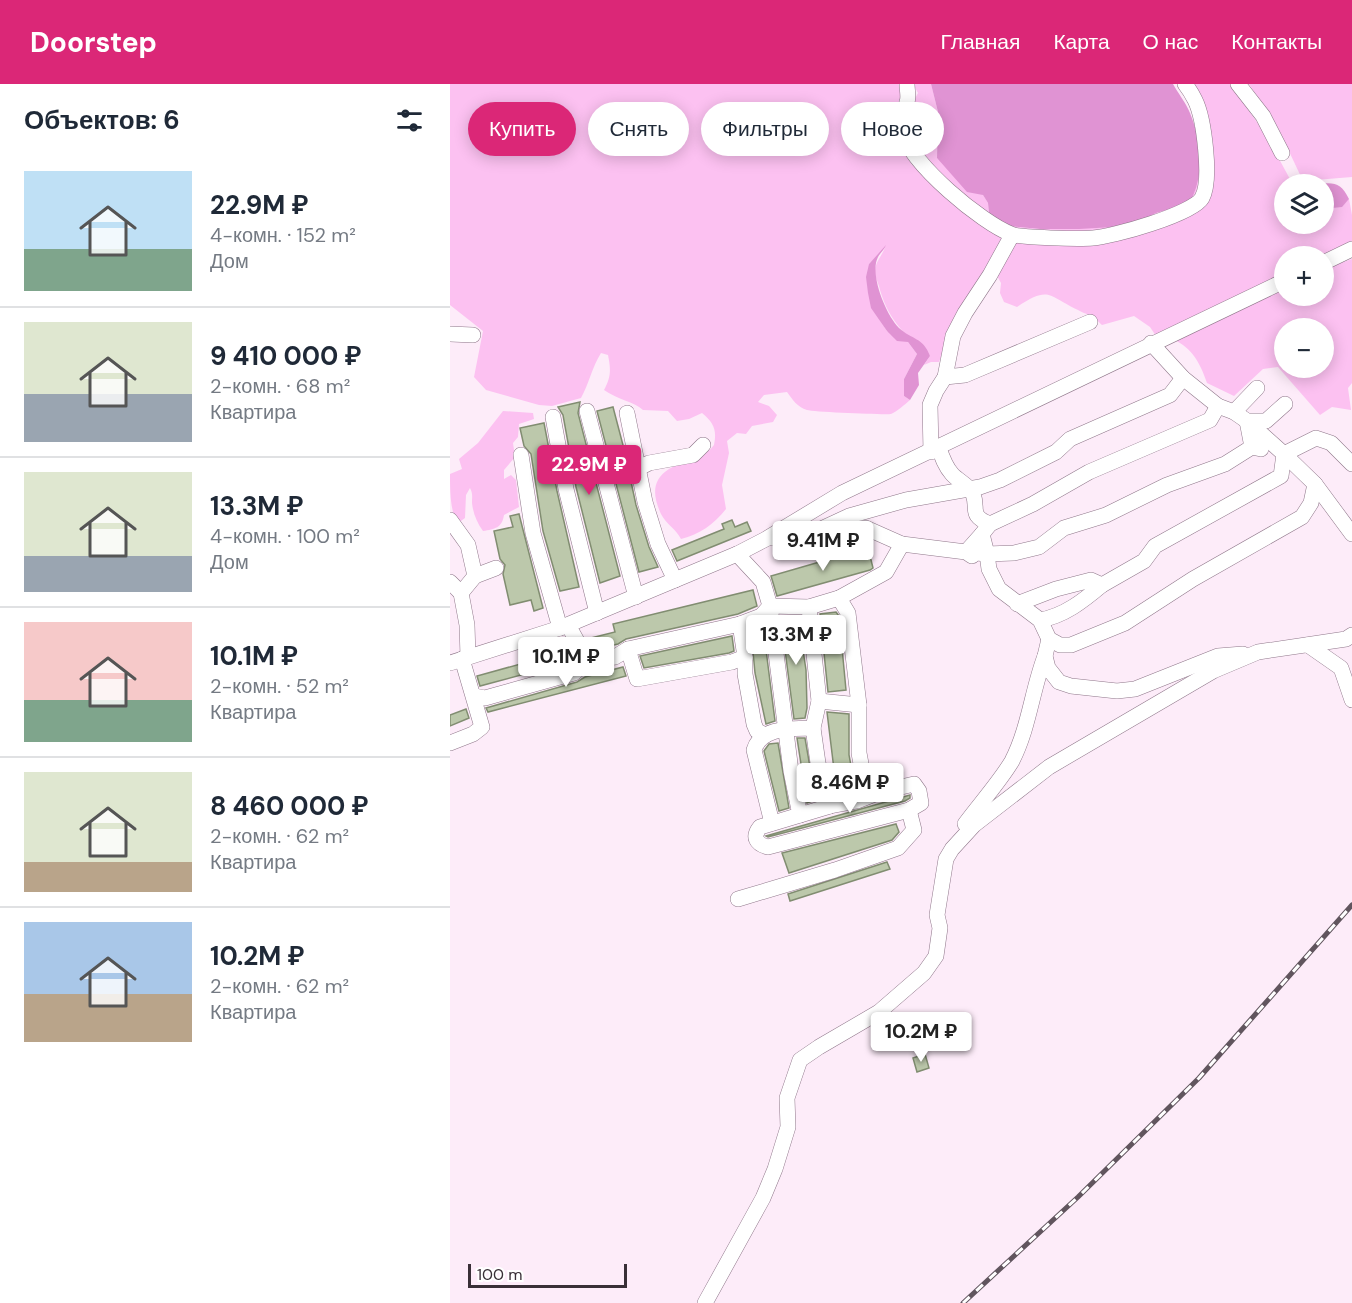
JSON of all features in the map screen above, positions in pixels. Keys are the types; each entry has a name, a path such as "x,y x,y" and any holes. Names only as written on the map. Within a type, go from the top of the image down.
{"street":[{"path":"907,84 908,101 902,120 903,135 930,174 960,201 1012,235 1093,238 1136,229 1197,205 1202,198 1206,186 1204,129 1196,100 1185,84"},
{"path":"1238,84 1263,116 1281,153"},
{"path":"1012,235 953,336 945,377 930,405 935,450 952,475 974,495 974,510 986,529 988,562 999,589 1040,620 1049,639 1060,645 1071,645 1125,623 1193,579 1302,517 1311,503 1315,484"},
{"path":"1334,258 1352,249"},
{"path":"460,660 564,626 737,554 842,493 1274,286"},
{"path":"945,377 965,375 1089,322"},
{"path":"450,334 473,335"},
{"path":"1151,343 1183,378 1218,406 1234,412 1247,421 1284,454 1315,484 1352,534"},
{"path":"820,529 849,516 906,500 980,487 1000,480 1056,452 1070,439 1170,396 1183,378"},
{"path":"1234,412 1257,388"},
{"path":"1247,421 1266,422 1285,404"},
{"path":"966,552 986,529 1089,472 1210,420 1218,406"},
{"path":"587,411 636,597"},
{"path":"627,413 645,502 658,544 675,580"},
{"path":"553,417 566,489 597,613"},
{"path":"1247,421 1252,447"},
{"path":"766,539 820,529 866,528 902,544 966,552 988,562 1039,547 1064,528 1106,515 1167,485 1225,464 1252,447 1284,454 1316,438 1331,444 1352,464"},
{"path":"639,468 649,463 693,455 703,445"},
{"path":"1040,620 1055,617 1080,603 1102,585 1144,561 1155,546 1281,476 1284,454"},
{"path":"521,455 532,533 564,626 588,661"},
{"path":"450,519 468,545 475,576"},
{"path":"474,696 485,698 574,673 588,661 615,657 628,649 740,624 761,616 770,606 809,607 839,598 886,572 902,544"},
{"path":"737,554 763,582 770,606 791,771 801,815"},
{"path":"461,593 475,576 496,568"},
{"path":"1017,604 1056,589 1091,580 1102,585"},
{"path":"450,582 461,593 467,625 460,660 474,696 482,727 473,734 450,743"},
{"path":"839,598 848,613 859,705 859,753 862,769 878,784 880,792"},
{"path":"809,607 819,701 813,728 818,763 830,806"},
{"path":"740,624 745,674 754,724 757,731 765,735"},
{"path":"1045,656 1048,668 1059,682 1071,686 1117,691 1135,688 1218,656 1308,645 1350,634"},
{"path":"1350,634 1340,653 1341,668 1352,700"},
{"path":"705,1303 763,1198 775,1169 788,1127 787,1098 800,1060 879,1012 924,973 936,956 940,928 939,904 946,859 962,828 1011,762 1024,731 1036,679 1049,639"},
{"path":"1308,645 1341,668"},
{"path":"628,649 637,679 732,662 745,657"},
{"path":"952,849 982,817 1049,767 1212,671 1258,652"},
{"path":"819,701 859,705"},
{"path":"772,824 754,750 756,743 765,735 786,729 813,728"},
{"path":"914,784 919,791 921,803 909,810 768,848 759,845 755,839 755,833 760,827 830,806 857,801 880,792 914,784"},
{"path":"738,899 835,870 898,848 914,830 909,810"}],"shaded area":[{"path":"450,84 903,84 904,102 841,102 841,156 908,156 911,164 1004,237 950,333 939,362 924,365 930,356 894,320 880,290 875,268 885,247 869,264 880,320 887,331 908,342 917,354 904,379 904,396 910,400 891,414 864,414 807,410 798,405 787,392 764,395 758,402 769,406 777,415 773,422 752,426 746,434 737,433 727,441 729,453 722,485 726,509 706,528 681,539 661,514 655,495 656,484 663,473 675,466 699,459 714,445 714,427 709,420 702,413 677,421 668,411 643,410 604,390 610,373 610,365 608,355 601,353 581,398 552,406 539,405 486,390 474,377 483,331 450,305"},
{"path":"913,84 931,84 936,102 913,102 918,93"},
{"path":"931,84 1173,84 1194,124 1200,159 1198,182 1189,204 1156,213 1131,226 1040,229 1008,226 989,213 988,203 983,195 967,192 937,158 937,156 944,156 944,102 936,102"},
{"path":"1190,84 1230,84 1266,135 1287,174 1274,174 1274,234 1334,234 1334,205 1341,207 1349,199 1352,215 1352,244 1334,251 1334,246 1274,246 1274,282 1156,336 1150,327 1134,316 1102,325 1093,317 1049,295 1036,296 1017,307 1004,302 1000,293 1001,283 996,274 1008,226 1040,229 1131,226 1156,213 1189,204 1201,161"},
{"path":"1249,84 1352,84 1352,177 1334,178 1334,174 1300,174 1278,128"},
{"path":"925,156 937,156 983,195 988,203 989,213 943,179"},
{"path":"1334,184 1340,187 1349,199 1342,207 1334,208"},
{"path":"886,245 876,264 880,294 894,322 904,332 921,342 930,356 918,373 919,385 910,400 904,396 904,379 917,354 908,342 897,341 887,331 871,308 868,293 866,277 869,264"},
{"path":"1352,259 1352,383 1348,388 1351,410 1332,407 1320,415 1288,378 1334,378 1334,318 1274,318 1274,368 1263,369 1234,396 1207,383 1195,357 1186,347 1173,339 1274,291 1274,306 1334,306 1334,265"},
{"path":"503,411 533,413 534,419 519,424 518,437 513,443 515,457 504,470 504,479 511,475 516,480 519,507 504,515 502,523 497,527 483,531 474,514 470,488 466,495 465,518 458,523 455,519 451,500 450,474 462,469 459,459 478,443"}],"building":[{"path":"580,402 578,413 620,576 600,583 576,487 563,415 558,407"},
{"path":"613,407 636,505 658,567 639,572 597,411"},
{"path":"544,423 579,587 560,591 543,531 531,454 524,446 520,428"},
{"path":"519,514 543,608 534,611 531,600 510,605 503,574 505,565 500,559 494,531 513,527 510,516"},
{"path":"732,520 735,527 747,522 751,531 677,561 672,550 724,529 722,524"},
{"path":"868,548 873,568 870,570 777,596 771,576"},
{"path":"753,590 757,606 738,614 626,639 618,644 593,650 587,639 615,632 613,624"},
{"path":"836,612 839,616 846,690 828,692 820,614"},
{"path":"798,617 806,670 807,708 805,718 794,719 781,619"},
{"path":"763,626 775,721 766,724 755,673 751,630"},
{"path":"732,636 734,651 729,653 644,668 640,656"},
{"path":"571,650 573,661 480,686 477,676"},
{"path":"623,667 626,676 488,712 486,708 577,682 585,677"},
{"path":"466,709 469,718 450,726 450,715"},
{"path":"827,712 849,714 849,755 858,790 854,792 837,794"},
{"path":"797,738 805,738 812,779 815,800 807,803"},
{"path":"778,743 789,808 779,811 764,751 769,744"},
{"path":"910,795 910,798 905,801 766,836"},
{"path":"896,824 899,832 892,840 789,873 782,853"},
{"path":"887,862 890,869 790,901 788,894"},
{"path":"925,1054 929,1068 917,1072 913,1058"}],"railway":[{"path":"963,1303 1078,1197 1199,1078 1352,905"}]}
